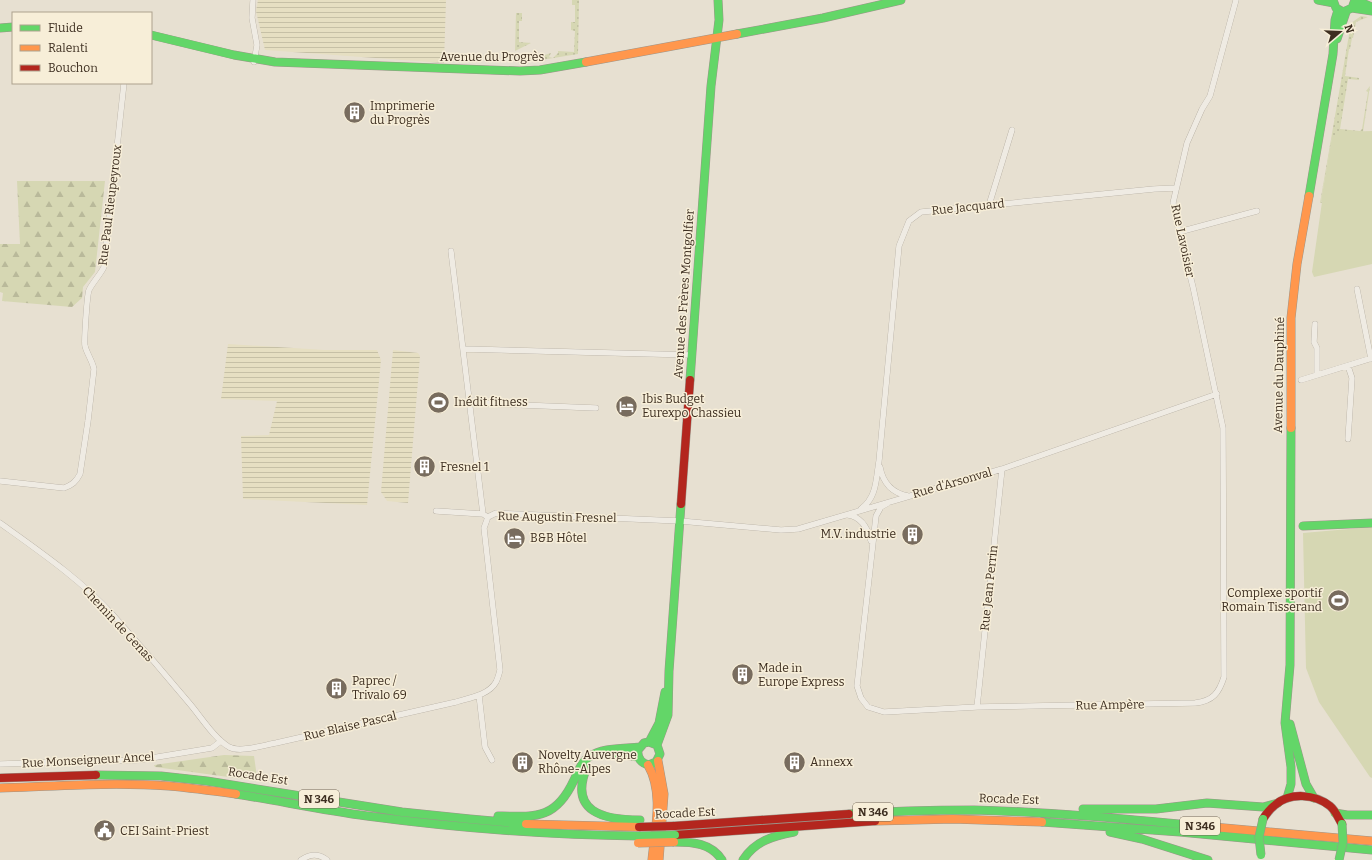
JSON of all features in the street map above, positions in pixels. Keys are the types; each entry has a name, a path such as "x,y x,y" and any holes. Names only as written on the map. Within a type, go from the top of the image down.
{"main road":[{"name":"Avenue des Frères Montgolfier","path":"653,744 659,723 669,671 711,86 719,20 718,0"},
{"name":"Avenue du Progrès","path":"152,35 254,60 295,64 520,71 554,68 717,38 823,18 901,0"},
{"path":"1318,0 1335,4 1349,10 1372,10"},
{"path":"1355,0 1372,7"},
{"name":"Avenue du Dauphiné","path":"1332,54 1349,10 1355,0"},
{"name":"Avenue du Dauphiné","path":"1288,798 1291,784 1291,767 1285,723 1290,665 1291,318 1297,264 1332,54 1335,4"},
{"path":"0,28 12,27"},
{"path":"1303,526 1372,523"},
{"name":"Avenue du Dauphiné","path":"1287,699 1289,722 1299,762 1306,784 1314,798"},
{"path":"658,761 653,765 643,764 638,757 640,747 645,743 653,744 660,754 658,761 664,794 659,860"},
{"path":"422,814 430,810 491,816 521,816 548,813 556,808 562,801 587,757 607,750 640,747"},
{"path":"638,757 621,754 597,757 587,768 583,776 580,790 586,804 598,814 618,820 639,823"},
{"path":"648,765 654,774 657,788 652,860"},
{"name":"Rocade Est","path":"0,778 101,776 184,778 226,783 422,814 540,825 674,823 791,813 800,817 892,811 1029,811 1372,841"},
{"name":"Rocade Est","path":"0,788 106,784 167,786 215,791 364,815 458,828 639,840 674,839 877,820 1004,820 1053,822 1372,850"},
{"path":"1029,811 1039,807 1126,810 1156,809 1188,804 1207,803 1263,807 1288,798 1301,796 1314,798 1326,804 1335,813 1342,824 1344,837 1343,850 1339,860"},
{"path":"1262,858 1258,843 1258,831 1269,810 1278,802"},
{"path":"1335,813 1347,815 1372,815"},
{"path":"1053,822 1060,827 1126,835 1208,860"},
{"path":"743,860 754,846 765,840 804,831 816,825"},
{"path":"674,839 693,842 709,847 720,856 722,860"}],"street":[{"path":"253,0 252,18 257,45 254,60"},
{"name":"Rue Lavoisier","path":"1217,394 1179,232 1174,203 1176,188 1187,143 1212,89 1236,0"},
{"name":"Rue Paul Rieupeyroux","path":"0,481 64,488 77,481 80,474 94,368 85,346 89,291 101,274 104,266 124,84"},
{"path":"989,205 1012,130"},
{"name":"Rue Jacquard","path":"856,512 866,506 874,495 880,461 899,246 909,220 921,212 1176,188"},
{"path":"1179,232 1256,211"},
{"path":"451,251 486,516"},
{"path":"1301,380 1371,358 1357,289"},
{"path":"1315,324 1314,342 1317,348 1317,375"},
{"path":"464,349 692,355"},
{"path":"1348,366 1352,378 1348,439"},
{"name":"Rue d'Arsonval","path":"680,520 781,530 798,529 1002,469 1217,394"},
{"name":"Rue Ampère","path":"888,502 881,507 876,516 857,686 861,698 868,707 884,712 977,707 1201,702 1212,698 1218,691 1224,677 1224,439 1217,394"},
{"path":"470,404 596,408"},
{"name":"Rue Jacquard","path":"880,461 882,476 886,484 896,492 908,496"},
{"name":"Rue Jean Perrin","path":"977,707 1002,469"},
{"name":"Rue Augustin Fresnel","path":"436,510 486,516 496,513 680,520"},
{"path":"847,515 857,517 862,522 872,543"},
{"name":"Rue Blaise Pascal","path":"221,741 230,747 237,749 254,748 456,702 479,695 488,690 496,683 500,670 484,528 486,516"},
{"name":"Chemin de Genas","path":"0,523 57,564 97,598 165,674 221,741"},
{"path":"479,695 485,747 492,760"},
{"name":"Rue Monseigneur Ancel","path":"0,764 139,760 212,748 221,741"},
{"path":"301,860 312,854 318,855 327,860"}],"shaded area":[{"path":"258,0 446,0 444,63 265,50 256,11"},
{"path":"228,344 325,350 377,350 381,360 367,505 243,499 241,436 269,435 277,401 221,399"},
{"path":"393,350 418,353 420,356 408,503 387,501 381,492"}],"green space":[{"path":"572,0 579,0 578,54 535,61 534,59 532,59 532,61 522,59 524,57 528,59 529,56 533,55 535,58 551,53 549,57 553,58 558,51 574,52 575,31 571,30 571,22 575,22 575,5 572,5"},
{"path":"516,13 522,13 522,21 519,21 519,42 531,43 515,51"},
{"path":"1361,16 1368,17 1356,22 1349,49 1345,76 1359,78 1359,80 1348,79 1340,129 1360,131 1362,129 1368,92 1366,91 1370,86 1363,132 1340,132 1339,137 1332,138 1321,201 1322,203 1320,203 1351,23"},
{"path":"1372,131 1372,264 1314,277 1312,272 1321,201 1332,137 1339,137 1339,132"},
{"path":"17,181 105,181 95,272 83,287 82,298 72,307 2,301 3,293 0,292 0,244 20,244"},
{"name":"Complexe sportif Romain Tisserand","path":"1372,527 1372,778 1319,702 1306,668 1303,533"},
{"path":"224,755 254,756 257,781 155,767 154,765"}],"traffic: fast":[{"path":"690,380 711,86 719,20 718,0"},
{"path":"737,34 823,18 901,0"},
{"path":"1318,0 1334,3"},
{"path":"1333,0 1336,8 1343,12 1352,8 1355,0"},
{"path":"1355,0 1372,7"},
{"path":"1352,8 1372,11"},
{"path":"1309,196 1333,54 1335,20 1338,10"},
{"path":"1337,39 1346,12"},
{"path":"0,28 12,27"},
{"path":"152,35 234,55 275,62 520,71 540,70 586,62"},
{"path":"1287,798 1291,784 1291,767 1285,723 1290,665 1291,428"},
{"path":"657,745 668,715 669,671 681,504"},
{"path":"1303,526 1372,523"},
{"path":"649,742 657,745 660,754 656,762 649,765 640,760 638,750 644,743 649,742 659,723 665,692"},
{"path":"1290,724 1306,784 1314,798"},
{"path":"498,816 524,816 544,813 552,809 560,802 567,793 586,759 607,750 640,747"},
{"path":"617,754 638,757"},
{"path":"587,767 582,782 582,794 586,804 602,815 627,820 640,820"},
{"path":"96,775 161,776 207,781 402,812 526,824"},
{"path":"236,794 351,814 435,824 503,830 639,836"},
{"path":"1083,809 1156,809 1207,803 1263,807 1278,803"},
{"path":"849,814 974,810 1060,814 1202,826"},
{"path":"1335,813 1347,815 1372,815"},
{"path":"1261,855 1259,837 1263,819"},
{"path":"1042,822 1180,832 1372,850"},
{"path":"1339,860 1343,842 1342,824"},
{"path":"743,860 753,848 765,840 794,832"},
{"path":"1110,832 1142,839 1208,860"},
{"path":"639,836 675,835"},
{"path":"674,842 695,843 707,847 718,854 722,860"}],"traffic: slow":[{"path":"586,62 737,34"},
{"path":"1291,428 1291,318 1297,264 1309,196"},
{"path":"658,761 664,794 659,860"},
{"path":"648,765 656,787 657,799 652,860"},
{"path":"0,788 127,784 177,787 236,794"},
{"path":"875,821 953,819 1042,822"},
{"path":"526,824 639,827"},
{"path":"1202,826 1372,841"},
{"path":"638,843 674,842"}],"traffic: jam":[{"path":"681,504 690,380"},
{"path":"0,778 96,775"},
{"path":"1263,819 1271,808 1281,801 1295,796 1302,796 1317,799 1330,806 1342,824"},
{"path":"674,826 849,814"},
{"path":"675,835 875,821"},
{"path":"639,827 674,826"}],"place":[{"name":"Imprimerie du Progrès","path":"354,113"},
{"name":"Inédit fitness","path":"439,402"},
{"name":"Ibis Budget Eurexpo Chassieu","path":"627,406"},
{"name":"Fresnel 1","path":"424,467"},
{"name":"M.V. industrie","path":"912,534"},
{"name":"B&B Hôtel","path":"515,538"},
{"name":"Complexe sportif Romain Tisserand","path":"1338,600"},
{"name":"Made in Europe Express","path":"743,675"},
{"name":"Paprec / Trivalo 69","path":"336,688"},
{"name":"Novelty Auvergne Rhône-Alpes","path":"522,762"},
{"name":"Annexx","path":"794,762"},
{"name":"CEI Saint-Priest","path":"104,831"}]}
